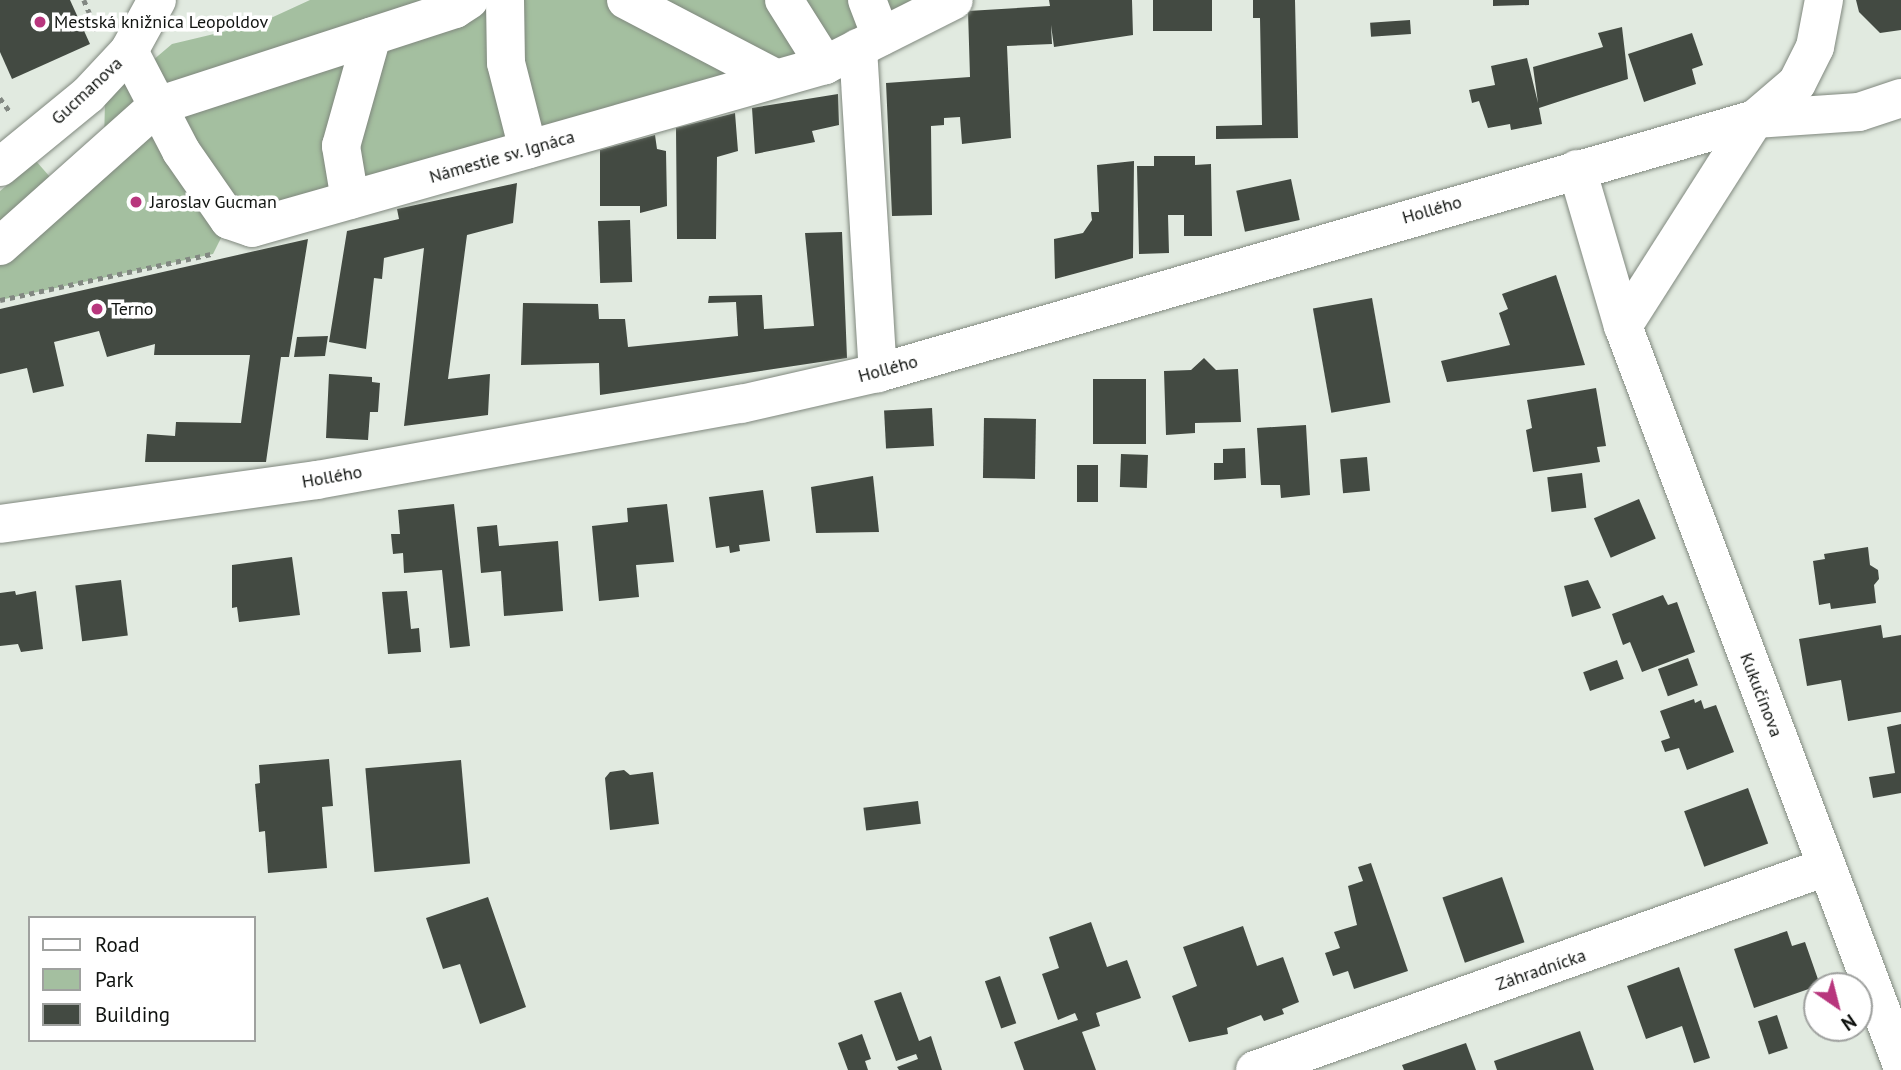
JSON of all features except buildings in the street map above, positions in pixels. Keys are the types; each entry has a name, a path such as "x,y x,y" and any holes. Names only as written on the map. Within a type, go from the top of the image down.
{"street":[{"name":"Gucmanova","path":"0,167 88,94 129,51 157,0"},
{"path":"0,246 157,106 455,9 469,0"},
{"path":"505,0 506,63 528,149"},
{"path":"626,0 775,78"},
{"path":"784,0 855,50"},
{"path":"867,0 855,50 878,373"},
{"name":"Námestie sv. Ignáca","path":"252,228 775,78 855,50 954,0"},
{"name":"Hollého","path":"1623,326 1755,119 1797,83 1815,47 1824,0"},
{"path":"350,200 341,146 372,36"},
{"path":"129,51 181,151 229,220 252,228"},
{"path":"1755,119 1859,112 1901,98"},
{"name":"Hollého","path":"0,524 317,480 741,404 878,373 1755,119"},
{"name":"Kukučínova","path":"1577,169 1623,326 1901,1063"},
{"name":"Záhradnícka","path":"1255,1070 1826,867"}],"path":[{"path":"0,300 213,254 252,228"}],"green space":[{"path":"310,0 931,0 844,41 230,220 213,254 0,300 0,191 36,161 57,185 104,144 105,101 172,44 260,23"}],"place":[{"name":"Mestská knižnica Leopoldov","path":"40,22"},
{"name":"Jaroslav Gucman","path":"136,202"},
{"name":"Terno","path":"97,309"}]}
